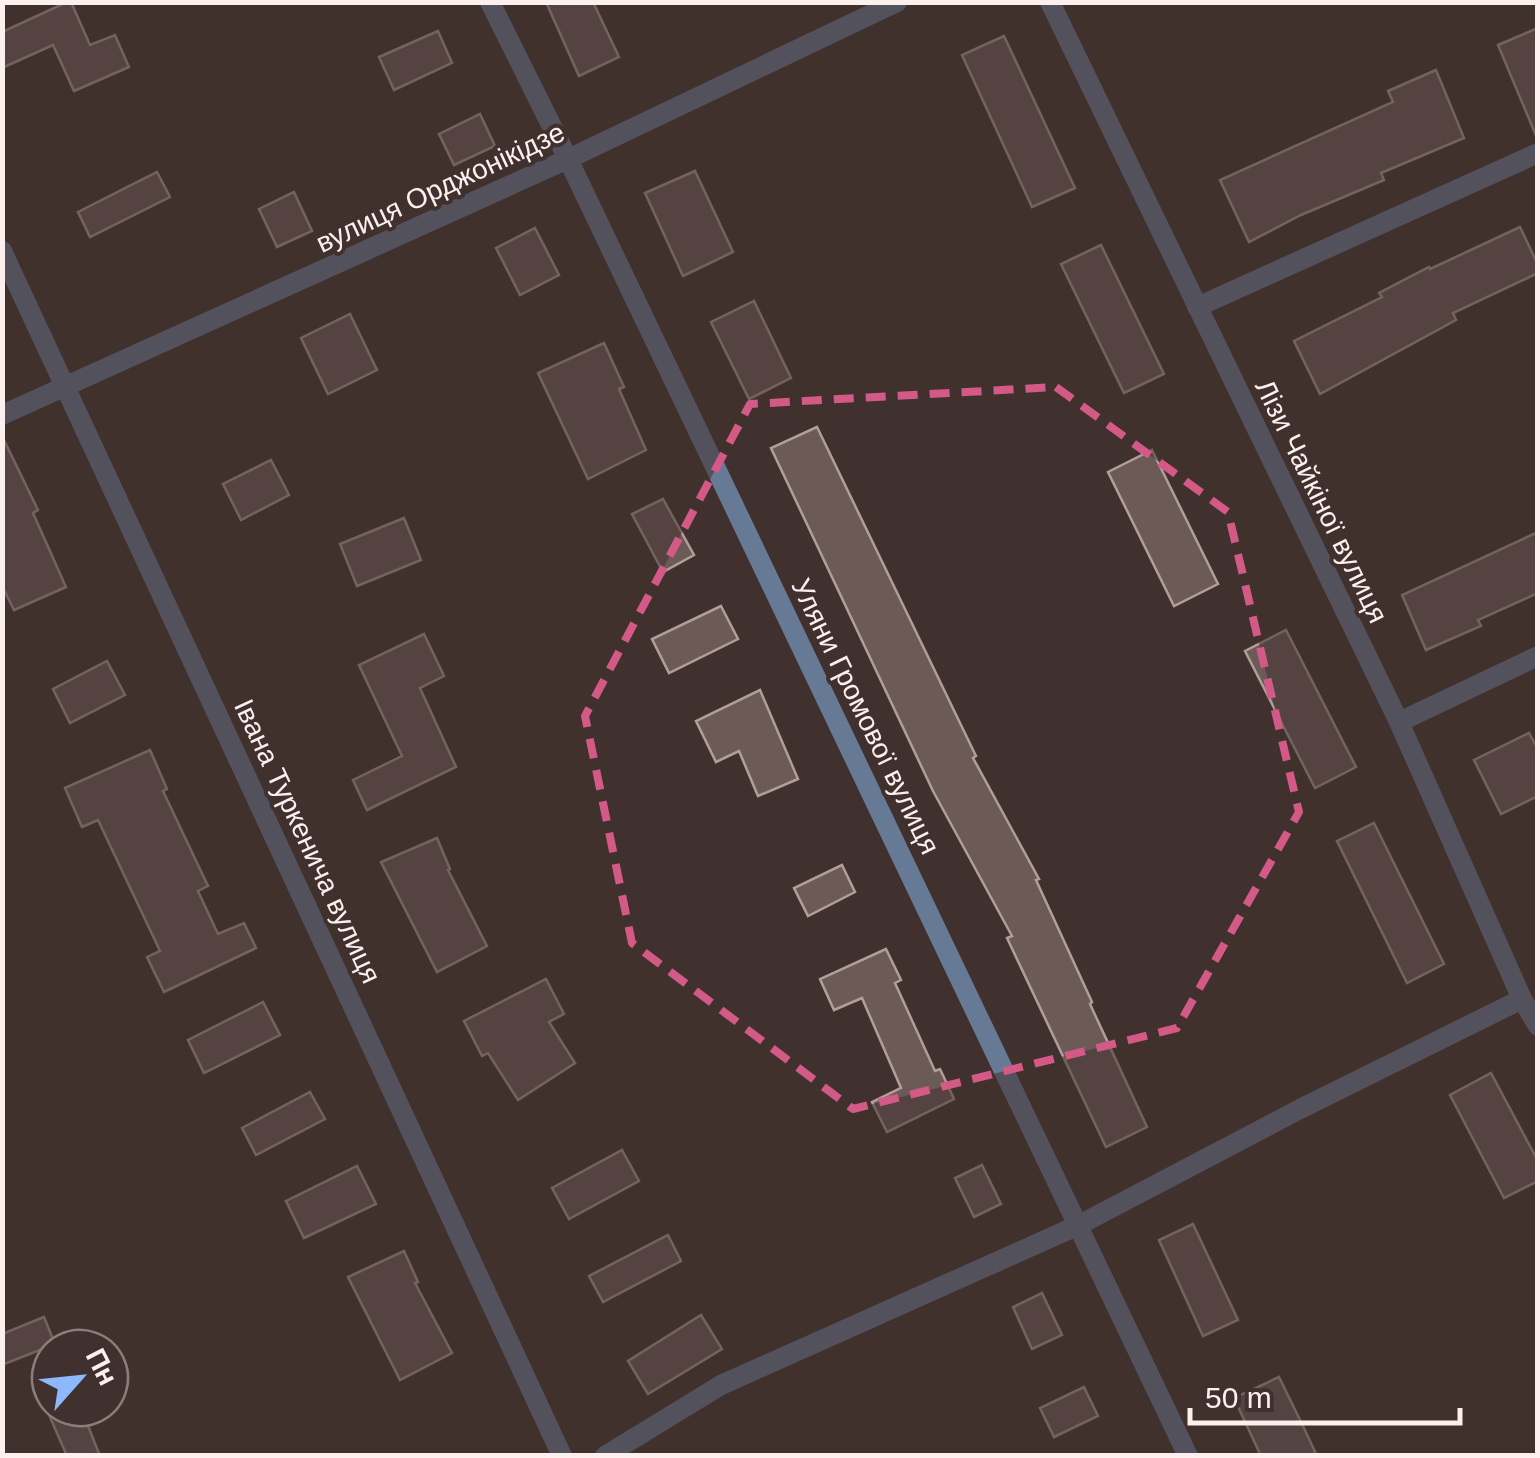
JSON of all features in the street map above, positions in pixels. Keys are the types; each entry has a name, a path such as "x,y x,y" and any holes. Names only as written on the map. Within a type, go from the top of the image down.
{"street":[{"name":"Уляни Громової вулиця","path":"490,2 1188,1456"},
{"name":"вулиця Орджонікідзе","path":"2,415 568,159 898,2"},
{"name":"Лізи Чайкіної вулиця","path":"1050,2 1399,722 1522,999 1538,1026"},
{"path":"1197,307 1538,153"},
{"name":"Івана Туркенича вулиця","path":"2,251 562,1456"},
{"path":"1399,722 1538,656"},
{"path":"606,1456 720,1385 1079,1225 1522,999"}],"highlighted area":[{"path":"1056,387 1228,512 1299,812 1177,1028 853,1109 632,943 585,716 750,404"}],"building":[{"path":"71,2 90,45 115,35 129,67 74,91 53,45 2,68 2,32"},
{"path":"546,2 593,2 619,57 579,76"},
{"path":"1538,28 1538,138 1537,138 1498,45"},
{"path":"438,31 452,63 394,90 379,57"},
{"path":"1004,36 1075,188 1032,207 962,55"},
{"path":"1436,70 1464,138 1381,173 1384,180 1249,242 1220,180 1393,102 1388,91"},
{"path":"480,114 495,146 454,165 439,134"},
{"path":"695,171 733,252 683,276 645,193"},
{"path":"157,172 170,197 90,237 78,212"},
{"path":"294,192 312,231 277,247 259,209"},
{"path":"1520,227 1538,273 1453,313 1456,320 1320,394 1294,341 1382,297 1379,293 1429,267"},
{"path":"535,228 559,275 520,295 496,248"},
{"path":"1101,245 1164,374 1124,393 1061,264"},
{"path":"754,301 791,378 749,399 711,322"},
{"path":"350,314 377,370 328,394 301,338"},
{"path":"604,343 646,450 588,479 538,373"},
{"path":"817,427 976,756 973,758 1039,879 1036,880 1147,1127 1106,1147 1007,938 1012,936 933,791 771,448"},
{"path":"2,436 38,510 33,513 66,587 14,610 2,586"},
{"path":"1152,450 1218,584 1174,606 1108,472"},
{"path":"271,460 289,495 241,520 223,484"},
{"path":"663,499 694,555 663,572 632,514"},
{"path":"404,518 421,560 357,586 340,544"},
{"path":"1538,532 1538,593 1478,620 1481,626 1426,650 1402,595"},
{"path":"721,606 738,639 669,673 652,639"},
{"path":"1286,630 1356,767 1315,788 1245,651"},
{"path":"424,634 444,676 420,688 456,767 367,810 353,780 402,756 359,665"},
{"path":"107,661 125,695 70,723 53,689"},
{"path":"760,690 798,779 758,796 739,751 716,762 696,721"},
{"path":"1529,733 1538,749 1538,796 1501,814 1474,760"},
{"path":"150,750 167,789 163,791 208,886 198,891 218,934 244,923 256,948 164,992 147,957 160,951 98,820 82,827 65,788"},
{"path":"1374,823 1444,964 1407,983 1337,841"},
{"path":"437,838 448,870 487,946 437,972 381,862"},
{"path":"842,865 855,892 808,916 794,888"},
{"path":"886,949 901,980 895,983 935,1071 940,1069 954,1099 887,1132 872,1102 901,1088 862,998 834,1010 820,979"},
{"path":"546,979 564,1014 549,1022 575,1063 518,1100 488,1053 482,1056 464,1021"},
{"path":"263,1002 280,1035 204,1073 188,1040"},
{"path":"1491,1073 1538,1161 1538,1181 1504,1198 1450,1095"},
{"path":"310,1092 325,1119 256,1155 242,1128"},
{"path":"622,1150 639,1181 569,1219 552,1188"},
{"path":"982,1165 1001,1204 974,1217 955,1178"},
{"path":"357,1166 376,1204 304,1238 286,1201"},
{"path":"1193,1224 1238,1320 1203,1336 1159,1240"},
{"path":"668,1235 681,1261 603,1302 589,1276"},
{"path":"404,1251 418,1282 415,1283 452,1353 400,1380 348,1277"},
{"path":"1042,1293 1062,1335 1032,1349 1013,1307"},
{"path":"701,1315 722,1349 648,1394 628,1361"},
{"path":"44,1317 48,1328 30,1328 30,1354 2,1365 2,1334"},
{"path":"1279,1377 1317,1456 1261,1456 1234,1398"},
{"path":"1084,1387 1098,1416 1054,1437 1040,1408"},
{"path":"55,1428 89,1428 100,1456 67,1456"}]}
